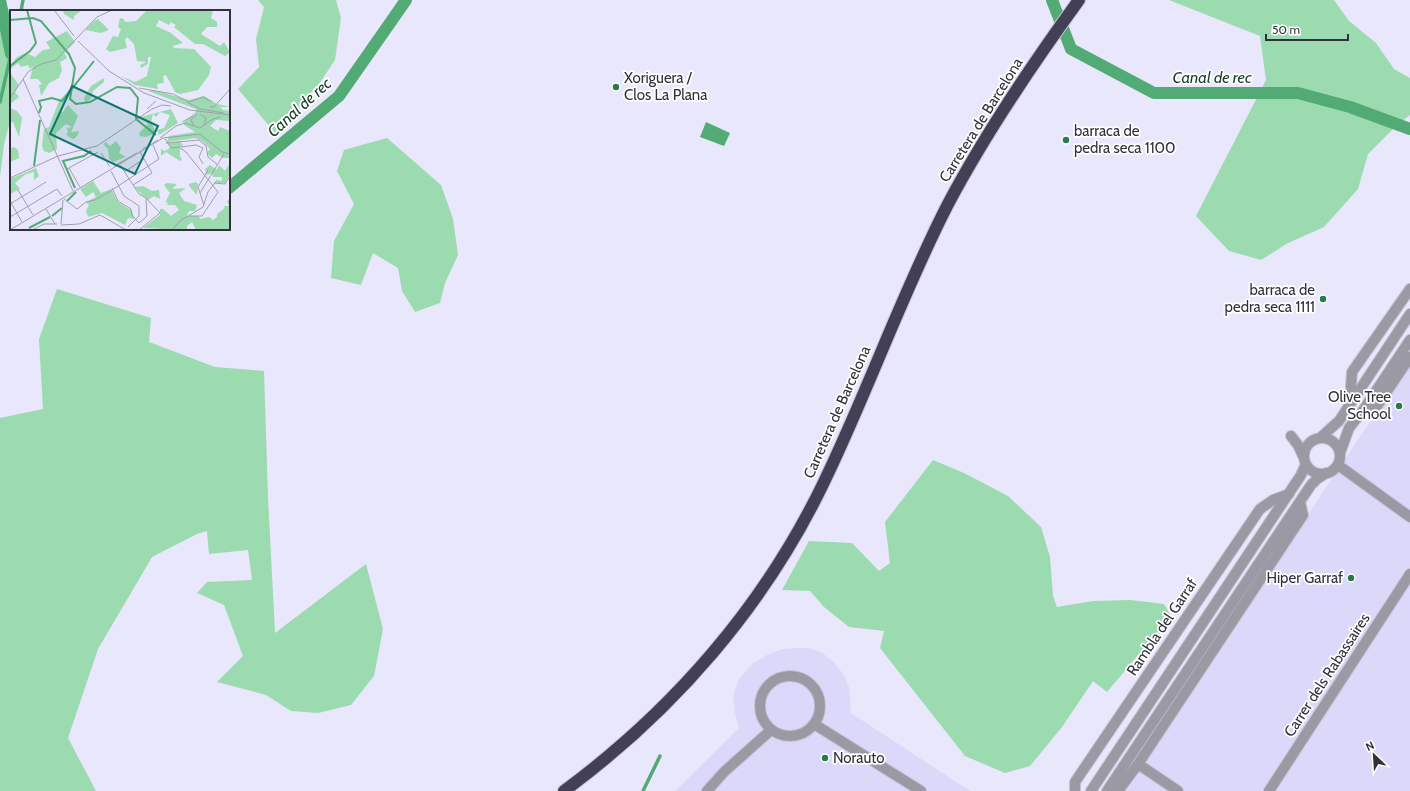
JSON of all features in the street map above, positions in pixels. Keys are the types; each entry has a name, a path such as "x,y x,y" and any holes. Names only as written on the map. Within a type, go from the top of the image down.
{"highway":[{"name":"Carretera de Barcelona","path":"564,791 629,740 680,690 730,632 765,585 796,535 823,485 848,432 922,257 947,207 978,150 1009,99 1078,0"}],"street":[{"path":"1352,400 1352,372 1410,289"},
{"path":"1091,791 1301,475 1305,461 1305,450 1309,444 1318,439 1338,421 1410,314"},
{"path":"1107,791 1311,486 1317,479 1332,471 1338,465 1340,453 1349,428 1364,409 1410,340"},
{"path":"1364,409 1377,406 1410,357"},
{"path":"1326,473 1317,473 1311,470 1298,445 1291,436 1306,440 1327,439 1335,444 1340,453"},
{"path":"1338,465 1410,517"},
{"name":"Rambla del Garraf","path":"1075,791 1075,782 1260,509 1273,500 1289,494"},
{"path":"1118,791 1138,764 1303,515 1300,502"},
{"name":"Carrer dels Rabassaires","path":"1269,791 1410,574"},
{"path":"786,676 796,676 813,686 818,695 820,705 819,715 814,724 807,731 798,735 789,736 779,734 771,730 764,722 760,713 762,693 768,685 776,679 786,676"},
{"path":"814,724 921,791"},
{"path":"707,791 724,772 771,730"},
{"path":"1138,764 1178,791"}],"shaded area":[{"path":"258,0 336,0 341,18 335,60 319,84 276,134 238,89 259,67 256,39 264,7"},
{"path":"1169,0 1334,0 1349,21 1376,43 1394,69 1410,78 1410,115 1396,126 1368,154 1358,189 1324,227 1288,243 1261,260 1229,251 1196,216 1266,80 1260,36"},
{"path":"1,7 10,11 10,121 4,145 0,177"},
{"path":"706,122 730,133 724,146 700,137"},
{"path":"387,138 441,185 453,219 458,255 445,283 440,303 415,312 402,291 398,268 373,253 361,285 331,278 334,241 354,204 337,171 344,150"},
{"path":"57,289 151,318 149,342 215,367 264,371 268,497 275,633 366,564 383,629 374,676 351,705 318,713 291,711 266,695 217,682 243,656 224,605 197,593 207,582 252,580 248,550 209,554 207,531 197,534 152,557 98,649 68,738 96,791 0,791 0,418 43,409 39,339"},
{"path":"1410,362 1410,791 1123,791 1307,516"},
{"path":"933,460 964,473 1008,496 1041,527 1050,557 1053,596 1057,607 1093,601 1130,600 1164,604 1171,616 1107,692 1093,681 1062,727 1030,766 1005,773 965,756 880,648 884,631 849,627 824,607 810,591 782,590 809,541 852,543 879,571 890,563 885,522"},
{"path":"808,648 821,652 834,662 843,674 849,687 851,713 970,791 675,791 739,728 733,696 739,679 752,664 767,655 783,649"}],"waterway":[{"name":"Canal de rec","path":"0,0 10,49"},
{"path":"21,10 23,0"},
{"name":"Canal de rec","path":"230,187 339,96 406,0"},
{"name":"Canal de rec","path":"1052,0 1071,49 1154,93 1298,93 1350,107 1410,129"},
{"path":"0,102 10,58"},
{"path":"643,791 660,756"}],"place":[{"name":"Xoriguera / Clos La Plana","path":"616,87"},
{"name":"barraca de pedra seca 1100","path":"1066,140"},
{"name":"barraca de pedra seca 1111","path":"1323,299"},
{"name":"Olive Tree School","path":"1399,406"},
{"name":"Hiper Garraf","path":"1351,578"},
{"name":"Norauto","path":"825,758"}]}
